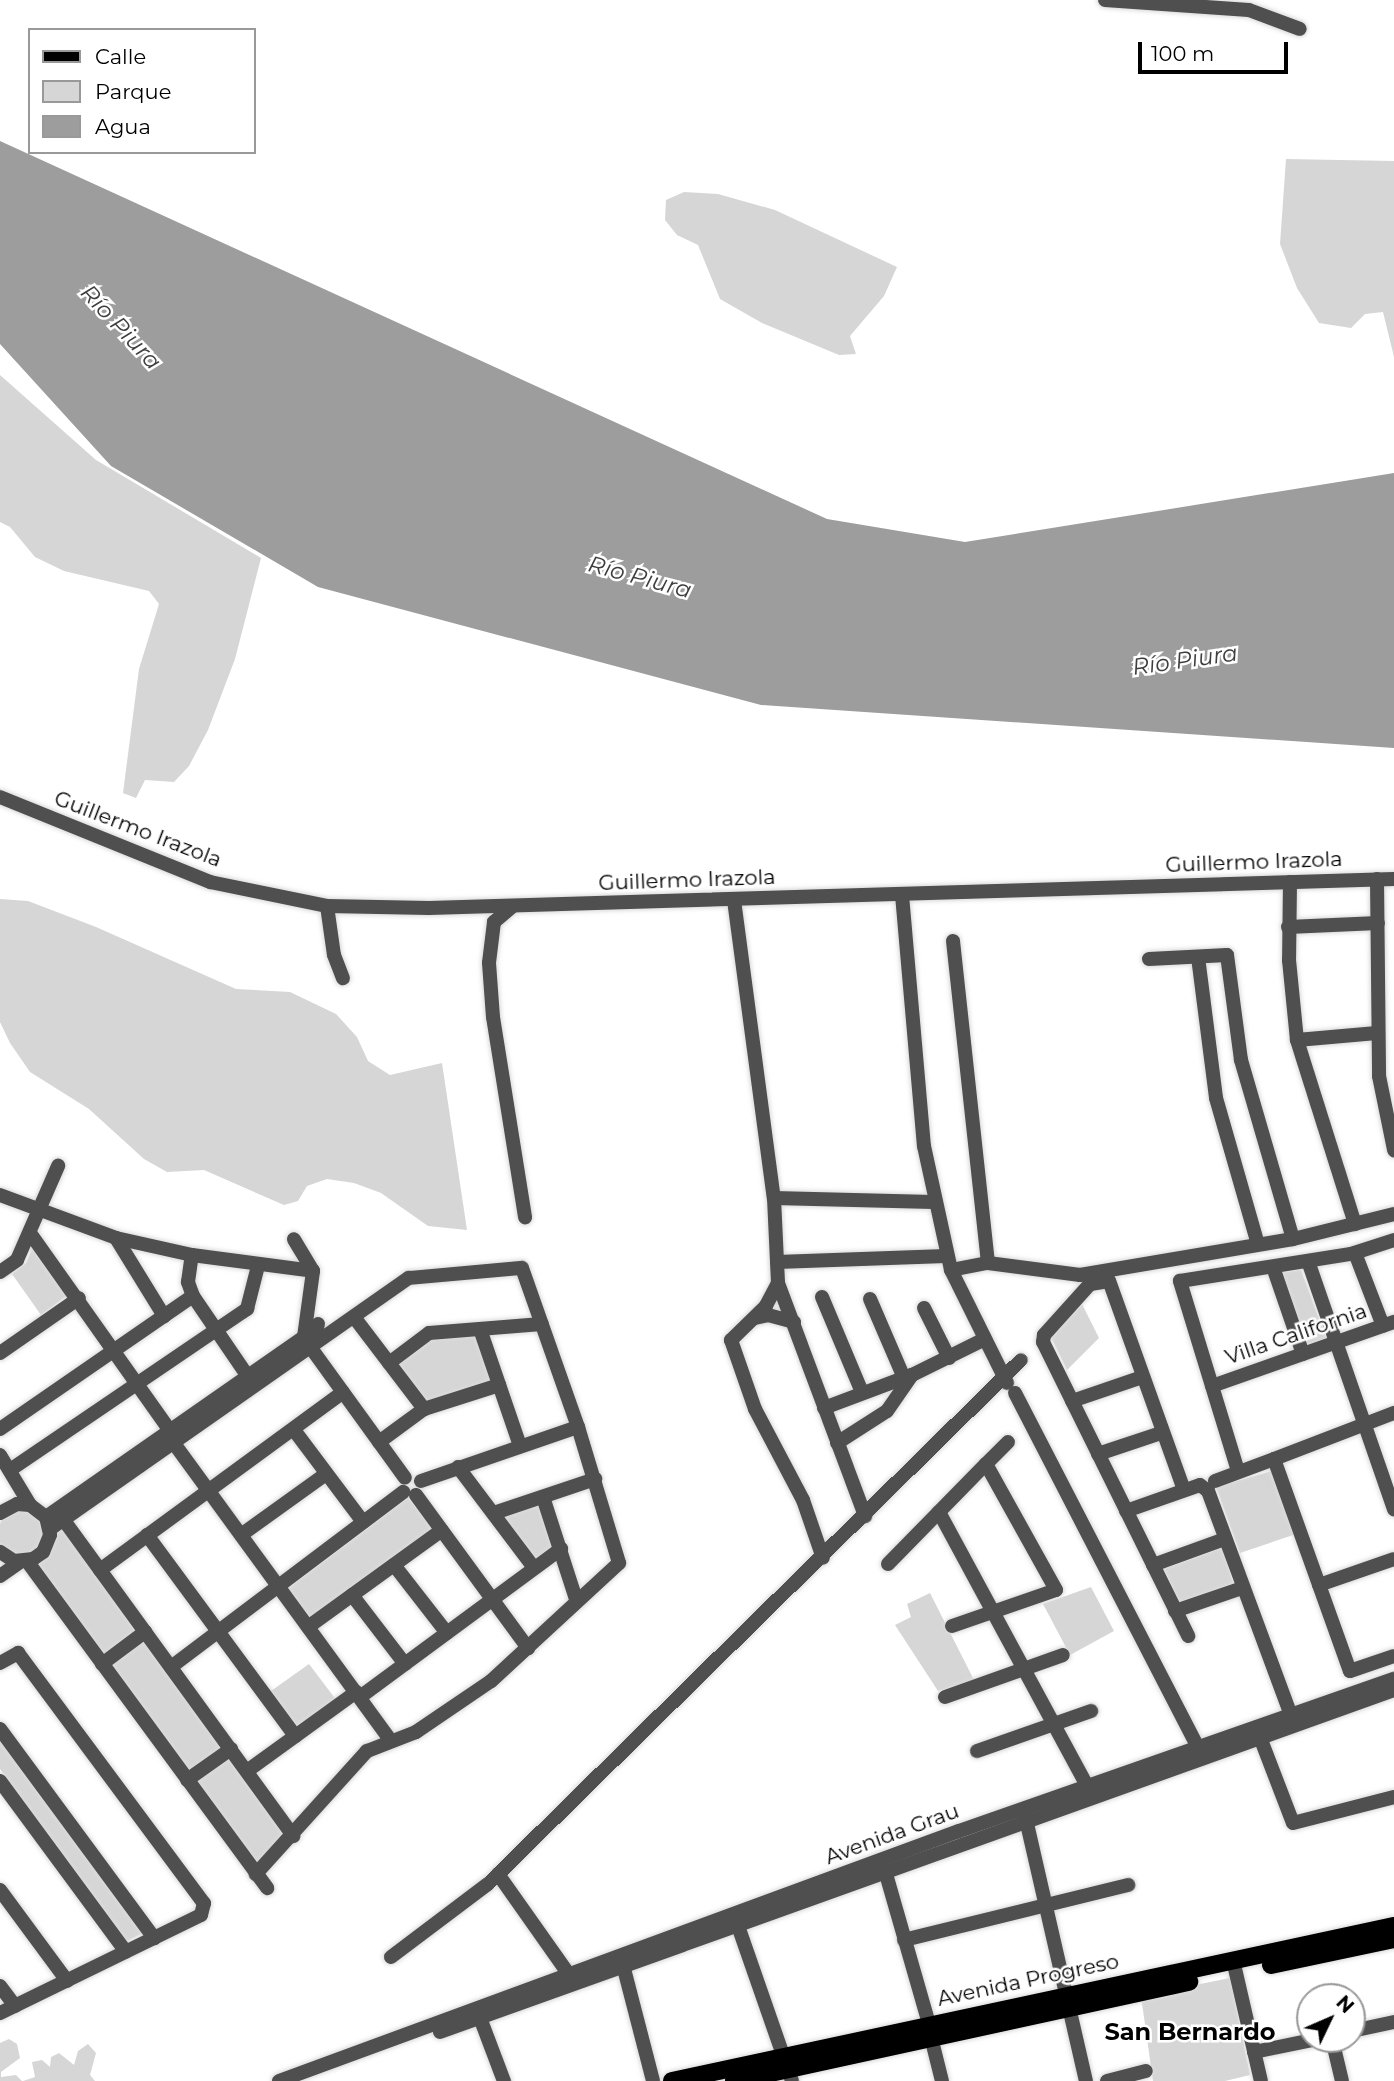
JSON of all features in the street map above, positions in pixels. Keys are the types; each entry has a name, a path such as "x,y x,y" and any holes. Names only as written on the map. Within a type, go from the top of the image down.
{"main road":[{"name":"Avenida Progreso","path":"734,2081 930,2031 1234,1966 1394,1926"},
{"name":"Avenida Progreso","path":"1234,1966 1394,1939"},
{"name":"Avenida Progreso","path":"671,2081 789,2069"}],"street":[{"path":"1105,0 1249,5 1300,29"},
{"name":"Guillermo Irazola","path":"0,797 210,882 327,906 513,906 1394,879"},
{"path":"1377,879 1379,1076 1394,1150"},
{"path":"1290,882 1288,927 1297,1040 1355,1224"},
{"path":"902,895 933,1202 948,1263 1199,1749"},
{"path":"734,900 774,1198 778,1283 865,1516"},
{"path":"327,906 334,955 343,978"},
{"path":"513,906 494,922 489,963 492,1017 526,1217"},
{"path":"1288,927 1378,923"},
{"path":"953,941 988,1263"},
{"path":"1149,960 1227,955 1241,1060 1293,1239"},
{"path":"1198,957 1216,1098 1258,1244"},
{"path":"1297,1040 1377,1032"},
{"path":"0,1272 17,1260 58,1166"},
{"path":"0,1195 116,1238 191,1255 313,1272"},
{"path":"774,1198 933,1202"},
{"path":"777,1262 988,1263 1080,1275 1293,1239 1394,1214"},
{"path":"30,1233 138,1383 208,1490 390,1740"},
{"path":"116,1238 164,1316"},
{"path":"48,1523 63,1519 304,1337 313,1272 294,1239"},
{"path":"1238,1471 1180,1281 1308,1262 1394,1240"},
{"path":"1355,1252 1388,1324"},
{"path":"191,1255 188,1282 193,1296 249,1378"},
{"path":"1308,1262 1394,1510"},
{"path":"10,1470 216,1330 251,1302 258,1266"},
{"path":"1273,1267 1303,1354"},
{"path":"256,1874 293,1836 362,1755 445,1715 528,1648 620,1558 578,1427 522,1268 409,1278 383,1283"},
{"path":"0,1576 43,1552 48,1523 172,1437 311,1348 409,1278"},
{"path":"1184,1490 1161,1433 1109,1281 1090,1284 1042,1338 1188,1636"},
{"path":"778,1283 755,1318 734,1334 735,1351 755,1409 813,1522 823,1558"},
{"path":"0,1429 193,1296"},
{"path":"822,1297 862,1392"},
{"path":"0,1353 79,1298"},
{"path":"870,1298 908,1376"},
{"path":"924,1308 949,1358"},
{"path":"755,1318 768,1315 794,1322"},
{"path":"354,1317 424,1409"},
{"path":"311,1348 317,1324"},
{"path":"389,1363 429,1333 542,1324"},
{"name":"Villa California","path":"1212,1386 1388,1324"},
{"path":"480,1329 520,1446"},
{"path":"824,1408 908,1376 985,1339"},
{"path":"311,1348 528,1648"},
{"path":"391,1957 498,1874 865,1516 1010,1387 1021,1360"},
{"path":"837,1443 887,1411 908,1376"},
{"path":"1072,1401 1142,1377"},
{"path":"379,1443 424,1409 499,1385"},
{"path":"100,1570 343,1392"},
{"path":"1215,1481 1394,1413"},
{"path":"171,1667 411,1486 458,1467 578,1427"},
{"path":"294,1430 363,1522"},
{"path":"1098,1454 1161,1433"},
{"path":"888,1564 1008,1442"},
{"path":"0,1455 30,1505 48,1523"},
{"path":"1274,1459 1350,1671 1394,1656"},
{"path":"952,1626 1056,1590 986,1465"},
{"path":"458,1467 534,1568"},
{"path":"241,1535 326,1474"},
{"path":"494,1513 595,1479"},
{"path":"1126,1511 1200,1485 1208,1491 1291,1715"},
{"path":"543,1497 578,1602"},
{"path":"0,1513 17,1504 30,1505"},
{"path":"939,1512 1088,1788"},
{"path":"63,1519 293,1836"},
{"path":"308,1627 442,1530"},
{"path":"148,1535 295,1736"},
{"path":"1153,1565 1225,1539"},
{"path":"247,1771 405,1664 561,1549"},
{"path":"0,1552 23,1561 267,1888"},
{"path":"1319,1585 1394,1559"},
{"path":"394,1565 447,1633"},
{"path":"1175,1611 1242,1587"},
{"path":"352,1595 405,1664"},
{"path":"102,1664 145,1632"},
{"path":"0,1663 18,1653 204,1903 201,1915 0,2014"},
{"path":"945,1698 1063,1655"},
{"name":"Avenida Grau","path":"737,1922 886,1874 1088,1788 1199,1749 1259,1733 1291,1715 1394,1679"},
{"name":"Avenida Grau","path":"279,2081 408,2036 479,2015 1259,1733 1394,1690"},
{"path":"977,1751 1091,1710"},
{"path":"0,1729 154,1938"},
{"path":"1259,1733 1293,1823 1394,1797"},
{"path":"187,1780 231,1749"},
{"path":"0,1781 126,1952"},
{"path":"1025,1816 1086,2081"},
{"path":"498,1874 569,1976"},
{"path":"886,1874 942,2081"},
{"path":"904,1940 1128,1885"},
{"path":"0,1890 67,1980"},
{"path":"737,1922 789,2069"},
{"path":"623,1963 653,2081"},
{"name":"Avenida Grau","path":"479,2015 569,1976 623,1963"},
{"path":"1234,1966 1261,2081"},
{"path":"0,1986 15,2006"},
{"path":"479,2015 504,2081"},
{"path":"1366,2028 1394,2022"},
{"path":"1254,2052 1296,2043"},
{"path":"1335,2053 1342,2081"},
{"path":"1107,2081 1146,2071"}],"green space":[{"path":"1286,159 1394,161 1394,357 1383,312 1365,314 1351,328 1319,323 1297,288 1280,244"},
{"path":"684,192 718,194 775,210 897,267 884,296 850,336 856,354 839,355 762,323 720,299 698,245 677,235 665,220 666,200"},
{"path":"0,375 96,460 261,558 235,659 208,730 189,766 174,782 145,780 136,798 123,793 139,669 159,604 149,591 64,571 35,557 10,527 0,522"},
{"path":"0,899 28,901 96,927 236,989 290,992 336,1014 357,1037 368,1061 390,1075 442,1063 467,1230 428,1226 381,1193 354,1183 327,1179 307,1186 298,1201 284,1205 204,1170 167,1172 144,1159 89,1109 30,1072 10,1043 0,1022"},
{"path":"34,1245 70,1293 41,1315 12,1274 26,1263"},
{"path":"1301,1270 1326,1338 1305,1345 1281,1273"},
{"path":"1082,1304 1099,1338 1067,1370 1050,1335"},
{"path":"477,1334 494,1382 427,1406 395,1364 433,1337"},
{"path":"1272,1471 1296,1534 1240,1553 1216,1487"},
{"path":"408,1498 434,1530 310,1622 286,1590"},
{"path":"540,1501 557,1548 537,1564 500,1516"},
{"path":"12,1512 30,1512 42,1524 42,1542 30,1554 12,1554 0,1542 0,1524"},
{"path":"60,1526 289,1838 257,1866 36,1564"},
{"path":"1222,1548 1233,1583 1180,1603 1164,1569"},
{"path":"1091,1587 1114,1631 1070,1655 1043,1604"},
{"path":"930,1593 974,1680 938,1691 895,1625 911,1617 907,1604"},
{"path":"309,1664 337,1701 298,1730 271,1691"},
{"path":"0,1738 143,1933 127,1941 0,1769"},
{"path":"1230,1978 1250,2075 1225,2081 1153,2081 1141,1996"},
{"path":"9,2039 17,2044 20,2058 1,2072 1,2077 16,2075 22,2081 0,2081 0,2043"},
{"path":"88,2044 96,2053 90,2075 95,2081 23,2081 35,2077 32,2062 42,2060 50,2067 51,2057 59,2053 74,2065 78,2051"}],"water":[{"name":"Río Piura","path":"0,141 827,519 965,542 1394,473 1394,748 761,705 318,587 111,466 0,344"}],"district":[{"name":"San Bernardo","path":"1190,2032"}]}
